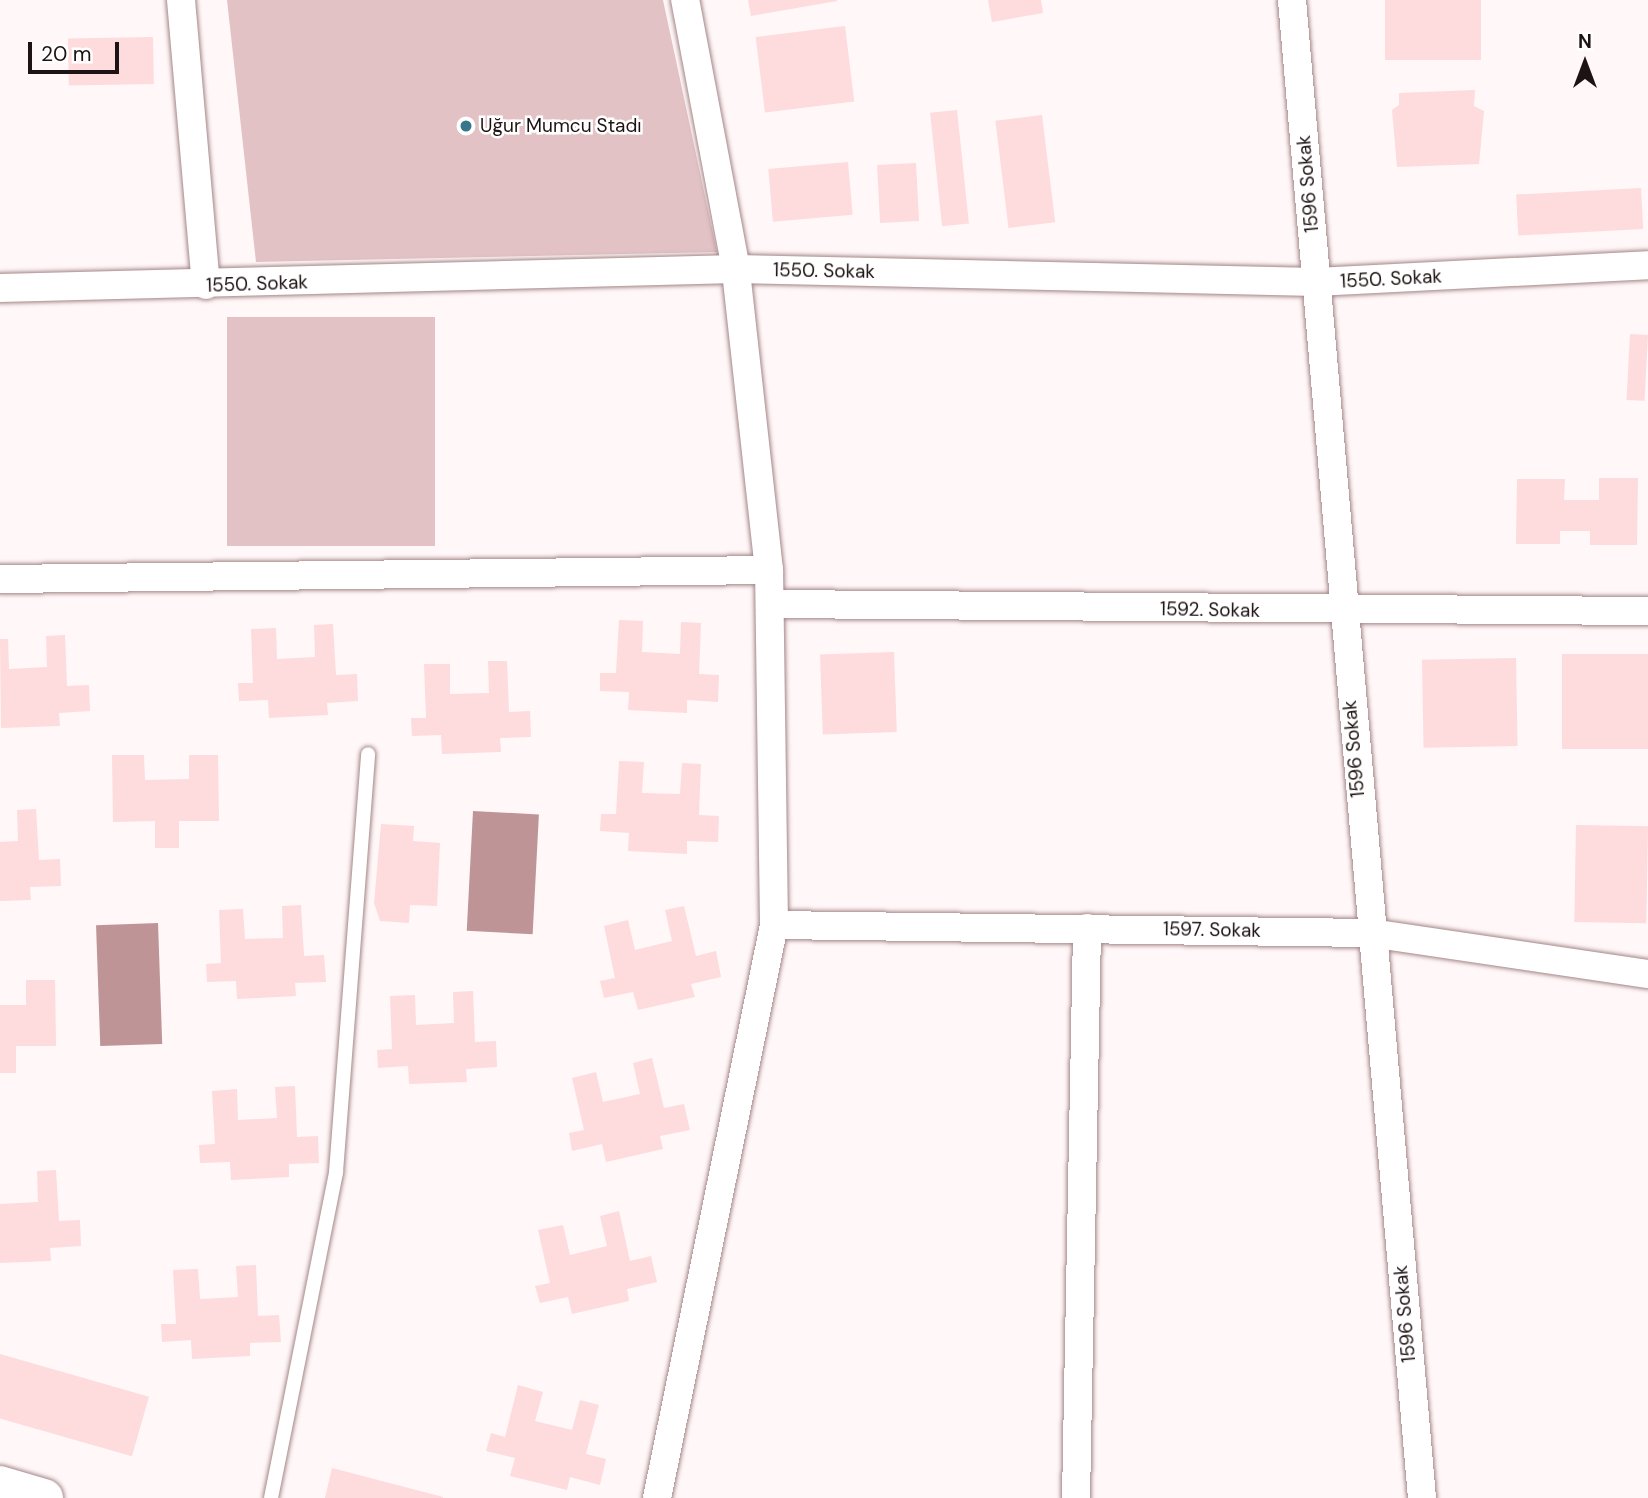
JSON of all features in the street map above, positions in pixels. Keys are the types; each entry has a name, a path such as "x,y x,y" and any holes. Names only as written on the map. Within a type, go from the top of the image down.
{"main road":[{"path":"0,1485 44,1498"}],"street":[{"path":"181,0 206,285"},
{"path":"657,1498 774,925 769,570 736,269 685,0"},
{"name":"1596 Sokak","path":"1292,0 1342,611 1422,1498"},
{"name":"1550. Sokak","path":"0,288 206,285 736,269 1316,282 1648,265"},
{"path":"0,579 769,570"},
{"name":"1592. Sokak","path":"771,604 1342,611 1648,611"},
{"name":"1597. Sokak","path":"774,925 1370,933 1648,974"},
{"path":"1076,1498 1087,928"}],"lane":[{"path":"271,1498 336,1172 368,754"}],"shaded area":[{"name":"Uğur Mumcu Stadı","path":"227,0 663,0 717,252 256,262"},
{"path":"227,317 435,317 435,546 227,546"},
{"path":"473,811 539,814 533,934 467,931"},
{"path":"158,923 162,1044 100,1046 96,925"}],"building":[{"path":"748,0 837,0 837,1 751,16"},
{"path":"988,0 1041,0 1043,13 992,22"},
{"path":"1385,0 1481,0 1481,60 1385,60"},
{"path":"845,26 854,101 765,112 756,37"},
{"path":"153,37 154,84 69,85 68,38"},
{"path":"1475,90 1474,106 1484,111 1479,164 1397,167 1392,110 1399,105 1399,93"},
{"path":"957,110 969,223 942,226 930,113"},
{"path":"1042,115 1055,222 1009,228 995,121"},
{"path":"848,162 853,215 773,222 768,169"},
{"path":"916,163 919,221 880,223 877,165"},
{"path":"1641,188 1643,229 1518,235 1516,195"},
{"path":"1630,334 1648,335 1645,401 1627,400"},
{"path":"1599,478 1638,478 1637,545 1590,545 1590,531 1560,531 1560,544 1516,544 1517,479 1565,479 1564,500 1599,500"},
{"path":"619,620 643,621 642,652 680,654 681,622 701,623 699,674 719,675 718,702 687,700 687,713 628,710 629,692 600,691 600,673 616,673"},
{"path":"333,624 336,675 357,674 358,701 327,703 328,715 269,718 268,700 239,701 238,683 253,683 251,629 276,628 277,659 315,657 314,625"},
{"path":"65,635 67,686 89,685 90,711 59,713 60,726 1,728 0,639 8,639 9,669 47,667 46,636"},
{"path":"894,652 897,732 823,735 820,655"},
{"path":"1562,654 1648,654 1648,749 1562,749"},
{"path":"1516,658 1518,746 1424,748 1422,660"},
{"path":"488,661 507,661 509,712 530,711 531,737 500,738 501,752 442,754 441,735 412,736 411,718 426,718 424,664 450,664 450,694 489,693"},
{"path":"112,755 144,755 145,780 189,779 189,755 218,755 219,821 179,821 179,848 155,848 155,821 113,822"},
{"path":"619,761 644,762 642,793 680,794 682,763 701,764 699,815 719,816 718,842 687,841 687,854 628,851 629,833 600,831 601,814 616,814"},
{"path":"36,809 39,860 60,859 61,886 30,887 31,900 0,901 0,842 18,841 17,810"},
{"path":"381,824 414,826 413,841 440,843 437,906 410,905 409,923 380,921 374,903"},
{"path":"1576,825 1648,826 1646,923 1574,922"},
{"path":"301,905 304,956 324,955 326,982 295,983 296,996 237,999 236,981 207,982 206,964 221,963 219,910 243,909 245,939 283,938 282,906"},
{"path":"684,906 696,956 716,951 721,977 691,984 695,997 638,1010 633,992 604,998 600,981 615,978 604,926 628,920 635,950 672,941 665,910"},
{"path":"26,980 55,980 56,1046 16,1046 16,1073 0,1073 0,1005 26,1005"},
{"path":"473,991 475,1042 496,1041 497,1067 466,1069 467,1082 409,1084 408,1066 378,1068 377,1050 392,1049 390,996 415,995 416,1025 454,1023 453,992"},
{"path":"652,1058 664,1108 684,1104 690,1130 660,1136 663,1149 606,1162 602,1144 572,1151 569,1133 584,1130 572,1078 596,1072 603,1102 640,1094 633,1063"},
{"path":"295,1086 297,1137 318,1136 319,1163 289,1164 289,1177 231,1180 230,1162 200,1163 199,1145 215,1144 212,1091 237,1089 238,1120 277,1118 275,1087"},
{"path":"56,1170 59,1221 80,1220 81,1246 50,1248 51,1261 0,1263 0,1204 38,1202 37,1171"},
{"path":"619,1211 630,1261 651,1256 657,1282 627,1289 629,1301 572,1314 568,1297 540,1303 535,1286 550,1283 538,1230 563,1225 570,1255 607,1246 600,1216"},
{"path":"256,1265 258,1316 279,1315 281,1342 250,1343 250,1356 192,1359 191,1340 162,1342 161,1324 176,1324 173,1270 198,1269 200,1299 238,1297 236,1266"},
{"path":"0,1354 149,1397 132,1456 0,1418"},
{"path":"518,1385 543,1392 535,1421 572,1430 580,1400 599,1405 586,1454 606,1459 600,1485 570,1477 567,1490 510,1476 515,1458 486,1451 491,1433 505,1437"},
{"path":"332,1468 443,1497 443,1498 325,1498"}],"place":[{"name":"Uğur Mumcu Stadı","path":"466,126"}]}
